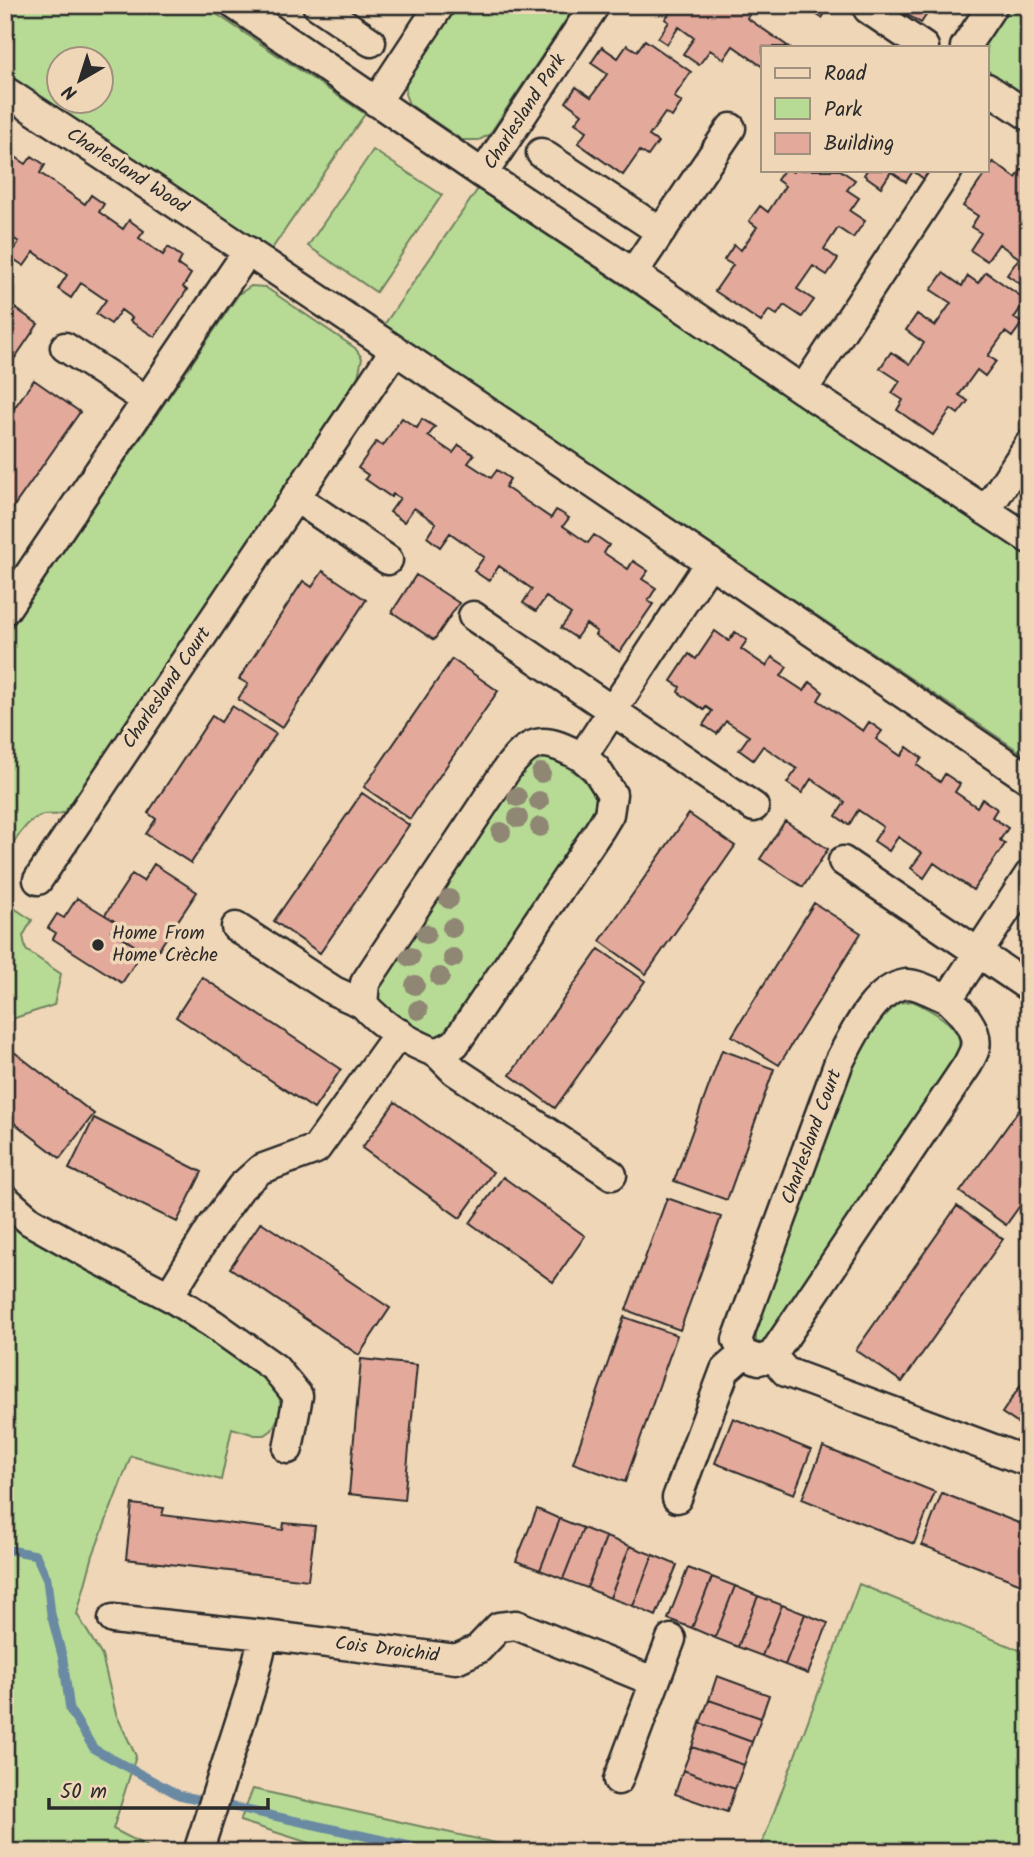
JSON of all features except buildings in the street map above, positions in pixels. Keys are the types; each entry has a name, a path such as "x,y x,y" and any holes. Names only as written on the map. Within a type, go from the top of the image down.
{"street":[{"path":"317,5 371,43"},
{"path":"376,102 440,5"},
{"name":"Charlesland Park","path":"595,5 483,174 1029,539"},
{"path":"966,46 993,5"},
{"path":"236,6 483,174"},
{"path":"868,9 923,46"},
{"name":"Charlesland Wood","path":"5,91 310,292 394,351"},
{"path":"990,98 1029,116"},
{"path":"633,273 731,128"},
{"name":"Charlesland Park","path":"541,153 661,232"},
{"path":"803,390 947,172"},
{"path":"5,610 248,251"},
{"path":"65,347 146,400"},
{"path":"394,351 1029,779"},
{"name":"Charlesland Court","path":"38,880 394,351"},
{"path":"986,511 1029,445"},
{"path":"295,497 388,560"},
{"path":"582,757 710,562"},
{"path":"473,616 754,807"},
{"path":"363,1004 365,983 519,752 538,743 561,746 582,757 596,769 612,794 609,814 455,1044 437,1053"},
{"path":"843,861 1029,987"},
{"path":"948,999 1029,876"},
{"path":"236,927 334,991 363,1004 376,1019 437,1053 455,1071 612,1175"},
{"name":"Charlesland Court","path":"743,1354 737,1340 839,1062 858,1028 872,1006 889,990 908,984 948,999 974,1030 976,1047 968,1064 772,1356"},
{"path":"169,1296 211,1228 241,1187 261,1169 316,1149 399,1033"},
{"path":"5,1199 30,1220 169,1296 275,1368 298,1396 288,1449"},
{"path":"677,1498 725,1370 743,1354 759,1360 772,1356 786,1372 1029,1462"},
{"name":"Cois Droichid","path":"113,1619 456,1659 478,1649 499,1627 516,1625 655,1682"},
{"path":"202,1841 250,1691 264,1635"},
{"path":"618,1780 671,1639"}],"green space":[{"path":"5,5 203,5 365,114 271,250 70,116 116,116 116,46 46,46 46,100 5,73"},
{"path":"458,5 576,5 489,135 479,140 462,140 409,104 405,94 407,80"},
{"path":"1009,5 1029,5 1029,97 988,71 988,46 984,46"},
{"path":"373,150 442,195 376,292 308,246"},
{"path":"478,189 1029,557 1029,758 384,325"},
{"path":"251,286 265,287 355,348 362,358 358,377 68,810 34,819 5,857 5,637 239,294"},
{"path":"544,757 559,763 587,782 597,795 593,815 447,1030 435,1039 379,1004 375,993 527,765"},
{"path":"5,902 32,920 23,936 26,950 61,974 54,1005 5,1024"},
{"path":"913,1001 940,1016 952,1027 959,1039 956,1057 769,1337 762,1343 756,1342 756,1331 838,1105 861,1050 881,1020 898,1003"},
{"path":"5,1218 33,1239 184,1320 259,1372 277,1388 282,1410 272,1430 265,1435 255,1435 232,1428 221,1480 131,1456 93,1555 77,1614 102,1656 116,1714 136,1756 113,1829 158,1852 5,1852"},
{"path":"859,1584 1029,1654 1029,1852 759,1852"},
{"path":"253,1789 536,1852 338,1852 240,1821"}],"waterway":[{"path":"5,1549 36,1555 47,1579 51,1614 63,1659 70,1710 94,1749 179,1795 410,1846 421,1852"}],"place":[{"name":"Home From Home Crèche","path":"98,945"}]}
